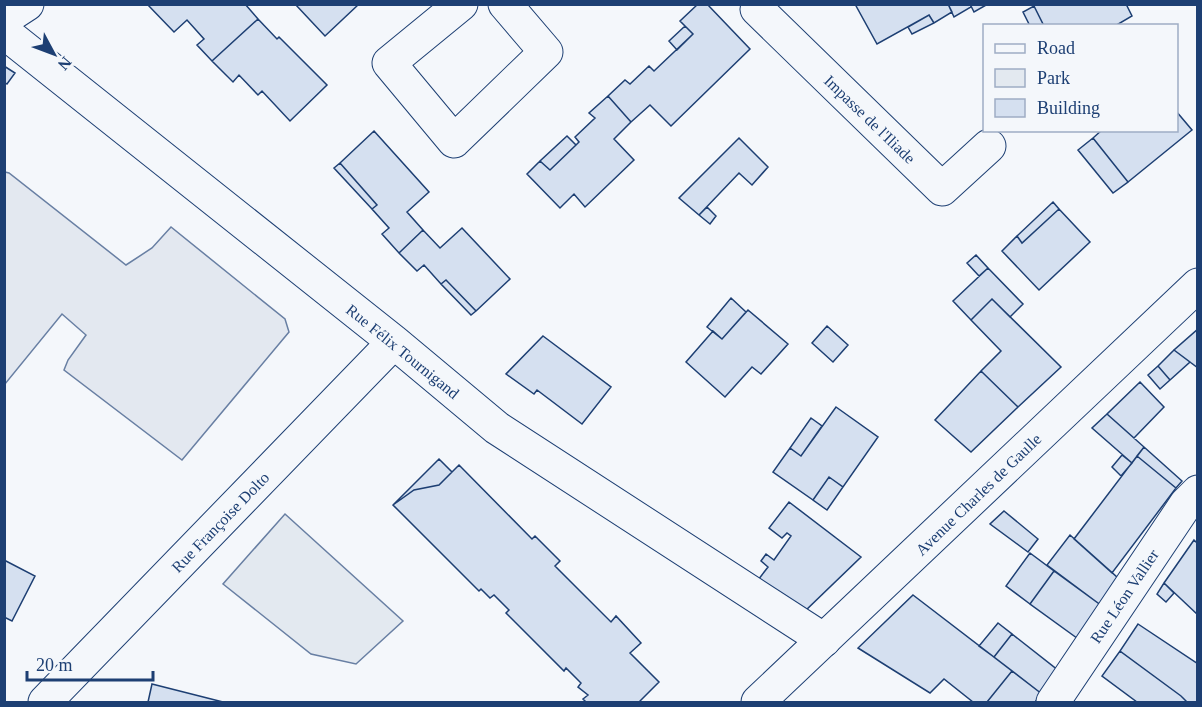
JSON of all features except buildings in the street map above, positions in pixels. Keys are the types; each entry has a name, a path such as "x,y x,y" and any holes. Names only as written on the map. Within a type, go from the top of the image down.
{"street":[{"path":"4,19 27,4"},
{"path":"461,4 389,63 454,141 546,52 505,4"},
{"name":"Impasse de l'Iliade","path":"761,4 757,9 942,189 989,146"},
{"name":"Rue Félix Tournigand","path":"4,32 394,342 497,428 824,640"},
{"name":"Avenue Charles de Gaulle","path":"758,702 1197,285"},
{"name":"Rue Françoise Dolto","path":"45,702 394,342"},
{"name":"Rue Léon Vallier","path":"1053,702 1186,504 1197,492"}],"green space":[{"path":"285,514 403,621 356,664 311,654 223,584"}],"shaded area":[{"path":"5,172 126,265 152,248 171,227 285,319 289,332 182,460 64,370 68,360 86,335 62,314 5,384"}]}
